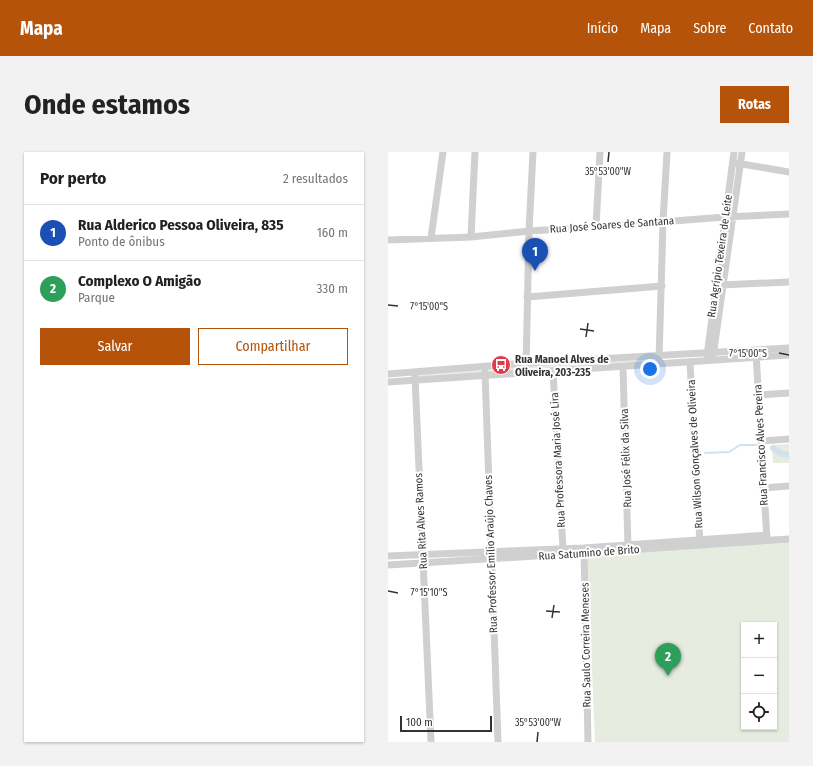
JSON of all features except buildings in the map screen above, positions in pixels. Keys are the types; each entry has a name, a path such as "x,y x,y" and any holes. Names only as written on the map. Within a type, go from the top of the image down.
{"street":[{"path":"431,238 443,152"},
{"path":"470,236 475,152"},
{"path":"526,372 528,231 533,152"},
{"path":"596,228 600,152"},
{"path":"659,364 663,222 667,152"},
{"name":"Rua Agrípio Texeira de Leite","path":"710,356 720,285 733,217 736,163 734,152"},
{"name":"Rua Agrípio Texeira de Leite","path":"720,285 725,217 736,163 742,152"},
{"path":"736,163 789,172"},
{"name":"Rua José Soares de Santana","path":"388,240 596,228 725,217 789,214"},
{"path":"720,285 789,282"},
{"path":"527,297 662,286"},
{"path":"756,354 789,348"},
{"name":"Rua Francisco Alves Pereira","path":"756,354 767,538"},
{"path":"388,374 526,363 660,355 789,355"},
{"path":"388,382 690,362 710,356"},
{"name":"Rua Wilson Gonçalves de Oliveira","path":"690,362 700,543"},
{"name":"Rua Professor Emílio Araújo Chaves","path":"485,366 498,742"},
{"name":"Rua José Félix da Silva","path":"623,367 628,547"},
{"name":"Rua Rita Alves Ramos","path":"414,371 431,742"},
{"name":"Rua Professora Maria José Lira","path":"553,371 563,549"},
{"path":"759,395 789,393"},
{"path":"762,441 789,439"},
{"path":"763,488 789,486"},
{"name":"Rua Satumino de Brito","path":"388,556 422,554 491,555 584,551 767,538 789,534"},
{"name":"Rua Satumino de Brito","path":"767,538 789,539"},
{"name":"Rua Satumino de Brito","path":"388,566 563,549 584,551"},
{"name":"Rua Saulo Correira Meneses","path":"584,551 588,742"}],"shaded area":[{"path":"658,357 658,363 527,371 527,364"},
{"path":"524,365 524,371 487,374 486,367"},
{"path":"482,368 483,375 416,379 416,373"},
{"path":"789,444 789,463 773,463 772,445"},
{"path":"789,538 789,742 595,742 587,553"}],"waterway":[{"path":"705,453 729,452 740,445 758,445"},
{"path":"773,448 780,453 789,455"}],"place":[{"name":"Rua Alderico Pessoa Oliveira, 835","path":"535,271"},
{"name":"Rua Manoel Alves de Oliveira, 203-235","path":"501,365"},
{"name":"Complexo O Amigão","path":"668,676"}]}
